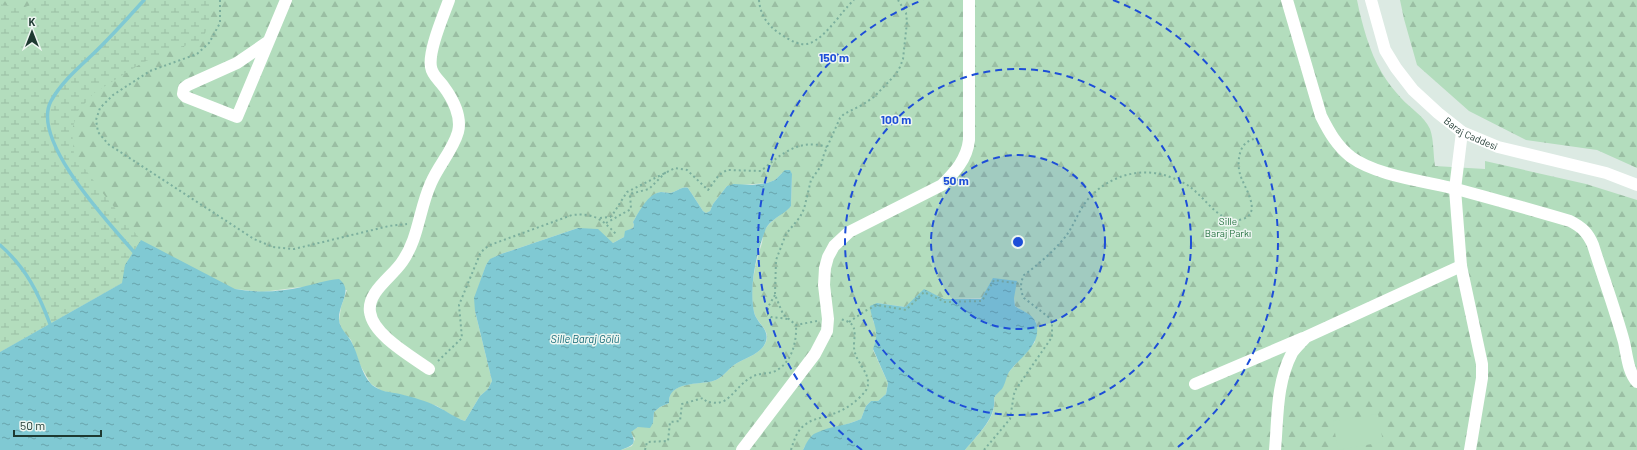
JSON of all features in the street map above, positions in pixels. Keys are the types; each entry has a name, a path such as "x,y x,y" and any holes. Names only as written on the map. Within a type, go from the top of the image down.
{"street":[{"path":"269,41 237,63 188,84 184,88 183,94 186,97 237,117 275,28 286,0"},
{"path":"429,369 394,344 382,333 373,323 369,310 371,300 377,291 404,261 415,236 431,182 458,132 459,122 457,112 452,99 431,68 430,58 449,0"},
{"path":"742,450 815,354 827,331 828,319 824,285 825,268 828,257 840,238 848,232 942,186 964,159 968,150 969,140 969,0"},
{"path":"1286,0 1321,116 1329,132 1339,146 1352,158 1367,166 1385,172 1455,189 1570,221 1581,226 1588,235 1592,246 1624,341 1630,368 1637,382"},
{"name":"Baraj Caddesi","path":"1370,0 1385,50 1396,68 1412,90 1462,132 1498,147 1606,173 1637,185"},
{"path":"1462,132 1455,189 1461,266 1482,364 1482,378 1470,450"},
{"path":"1195,384 1306,337 1461,266"},
{"path":"1275,450 1277,408 1280,385 1293,353 1306,337"}],"path":[{"path":"220,0 220,23 209,43 197,54 150,71 113,96 100,108 96,120 98,132 108,144 254,239 274,247 294,249 389,226 419,222"},
{"path":"759,0 760,7 768,24 784,36 801,44 808,44 820,37 854,0"},
{"path":"789,320 771,317 768,315 768,307 774,295 775,268 779,251 786,234 800,217 804,209 811,180 821,166 824,154 840,118 844,114 874,97 896,74 900,67 903,59 908,22 906,13 898,0"},
{"path":"984,450 1010,419 1016,389 1052,337 1051,319 1024,298 1021,293 1021,284 1024,275 1064,238 1091,196 1123,176 1133,173 1158,172 1169,176 1197,192 1211,208 1220,214 1237,220 1244,219 1250,215 1252,208 1250,198 1239,173 1238,162 1243,145 1249,140 1257,138"},
{"path":"429,369 462,338 459,305 480,254 484,248 572,215 583,214 599,218 610,217 627,192 669,170 681,168 686,170 708,190 719,175 727,170 761,171 778,156 797,146 818,144 827,147"},
{"path":"606,223 631,209 630,194 649,188 669,170"},
{"path":"599,218 616,234"},
{"path":"849,322 877,305 906,310 924,292 945,302 982,301 994,280 1021,284"},
{"path":"774,295 779,307 789,320 796,325 828,319 838,319 849,322 853,326 855,332 854,351 858,363 867,377 867,388 863,394 848,407 807,422 798,432 791,450"},
{"path":"645,450 647,442 668,441 670,422 680,421 682,404 703,398 707,402 718,403 724,401 752,377 773,372 779,368 794,348 796,340 796,325"}],"green space":[{"name":"Sille Baraj Parkı","path":"0,0 1357,0 1366,37 1377,65 1388,83 1405,102 1421,116 1430,129 1435,166 1485,169 1485,161 1586,184 1637,200 1637,450 965,450 980,433 993,413 994,398 1002,388 1008,373 1035,342 1036,322 1029,315 1015,306 1014,298 944,299 924,290 905,307 877,303 873,321 877,329 877,339 873,350 888,383 886,394 878,401 871,401 866,406 861,419 820,434 813,438 803,450 621,450 632,446 635,439 630,432 638,427 653,423 654,412 660,407 669,403 670,396 673,391 685,385 716,380 734,365 754,355 763,347 767,337 764,328 754,312 752,286 765,230 771,222 791,206 792,174 782,173 775,180 767,183 727,186 713,204 710,211 706,213 703,211 688,188 683,188 670,193 657,193 641,209 633,222 633,228 628,230 624,237 613,243 578,228 501,254 491,259 486,265 475,298 475,311 492,381 488,389 480,396 465,421 456,418 437,406 402,395 382,391 371,384 360,365 351,340 342,330 339,321 341,307 347,290 301,287 262,292 235,289 122,283 0,352"},
{"path":"45,0 211,0 211,16 202,40 164,53 142,63 94,93 78,111 72,130 74,154 105,196 141,240 125,265 122,283 0,352 0,4 22,8"},
{"path":"1400,0 1637,0 1637,168 1597,150 1526,140 1469,111 1417,65"},
{"path":"1378,414 1383,442 1338,450 1333,421"}],"water":[{"name":"Sille Baraj Gölü","path":"785,170 790,170 792,174 791,206 767,227 754,271 752,292 754,312 764,328 767,337 763,347 754,355 734,365 716,380 685,385 673,391 670,396 669,403 660,407 654,412 653,423 650,428 638,427 631,432 634,440 633,444 621,450 0,450 0,352 122,283 125,265 141,240 235,289 277,291 294,289 339,279 345,288 345,293 339,314 339,320 342,329 354,346 365,375 372,385 382,390 409,396 429,403 465,421 480,396 488,389 492,381 475,311 474,298 486,265 490,259 578,228 598,229 613,243 624,237 625,231 633,228 633,222 641,208 648,199 656,193 670,193 683,188 688,188 703,211 706,213 710,211 713,204 727,186 734,184 752,185 767,183 775,180"},
{"path":"993,278 1017,281 1014,298 1015,306 1030,315 1035,320 1037,331 1036,338 1029,350 1009,372 1002,389 994,398 994,405 989,420 965,450 803,450 808,440 814,434 861,419 866,406 871,401 878,401 886,394 888,383 873,349 876,332 870,306 877,303 905,307 924,289 944,299 981,299"}],"waterway":[{"path":"134,252 91,202 75,180 61,158 52,137 48,117 51,101 64,82 99,49 144,0"},
{"path":"0,245 17,263 30,281 41,301 50,324"}]}
